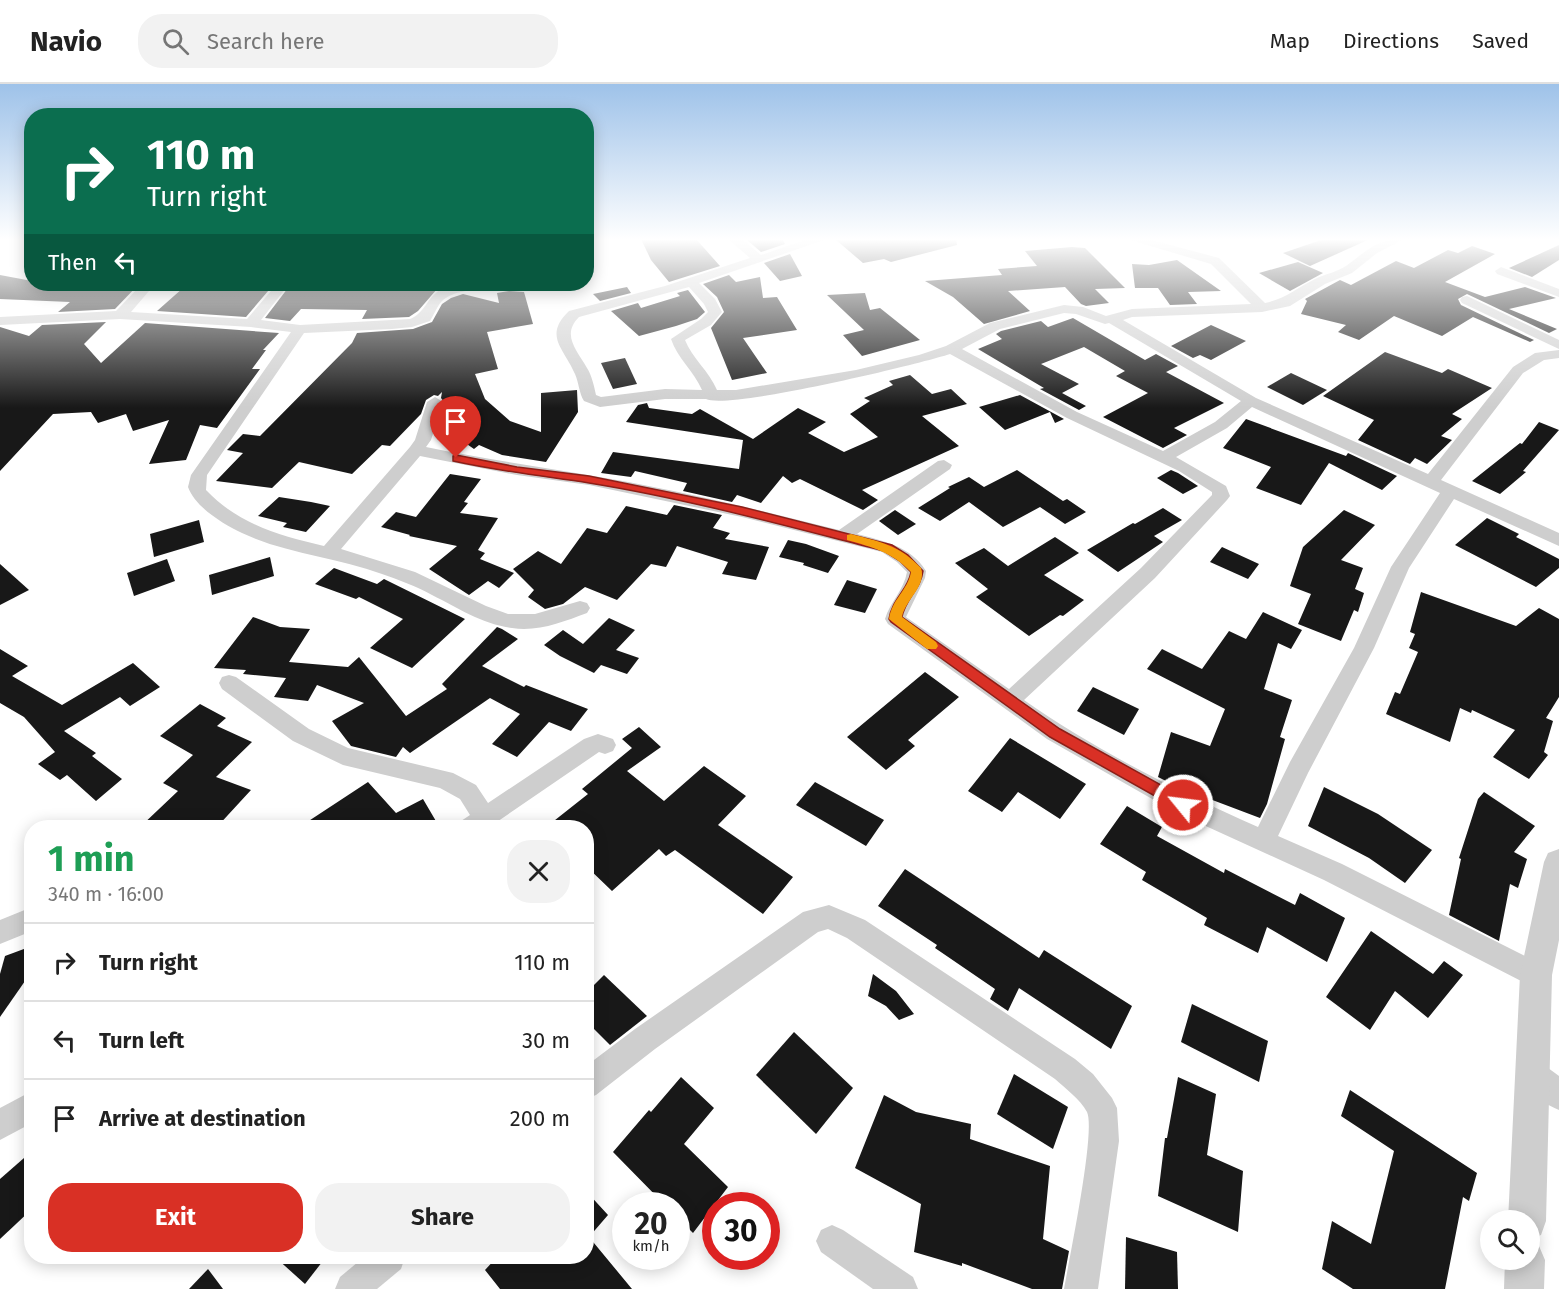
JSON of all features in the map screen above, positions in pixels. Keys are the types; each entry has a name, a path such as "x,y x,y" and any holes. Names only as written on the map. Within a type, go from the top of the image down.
{"street":[{"path":"120,315 139,295"},
{"path":"251,323 274,295"},
{"path":"0,321 120,315 251,323 300,329 412,323 425,318 436,299 442,295"},
{"path":"640,295 574,314 566,321 562,330 565,343 583,374 589,398 594,401 665,394 712,397 736,395 856,374 923,358 951,349 994,326 1064,309 1077,310 1099,319 1112,319 1132,313 1262,308 1285,303 1297,295"},
{"path":"704,295 715,312 706,322 678,339 680,348 707,383 712,397"},
{"path":"1249,295 1262,308"},
{"path":"1467,300 1559,345"},
{"path":"1112,319 1251,401 1559,540"},
{"path":"300,329 195,483 197,492 230,521 257,534 386,568 441,591 479,612 518,622 542,621 580,608"},
{"path":"951,349 1072,415 1204,478 1220,490 1221,496 1148,573 1009,701"},
{"path":"1431,481 1518,370 1540,356 1559,354"},
{"path":"1164,457 1221,425 1251,401"},
{"path":"328,553 416,450 423,440 435,402"},
{"path":"416,450 517,470 589,480 742,511 888,548 904,558 917,571 915,582 897,606 895,619 1055,733 1183,805 1333,872 1536,975"},
{"path":"843,535 944,465"},
{"path":"1263,842 1298,770 1364,648 1400,567 1451,490"},
{"path":"229,682 301,735 343,756 445,780 468,792 475,820"},
{"path":"480,820 592,745 598,743 605,745"},
{"path":"1529,1210 1546,1085 1536,975 1559,862"},
{"path":"594,1079 645,1039 812,921 830,917 856,929 1065,1069 1083,1084 1102,1108 1104,1141 1081,1289"},
{"path":"0,932 24,922"},
{"path":"0,1125 24,1111"},
{"path":"832,1241 902,1289"},
{"path":"352,1289 381,1264"},
{"path":"1524,1289 1525,1270"}],"building":[{"path":"0,295 128,295 115,309 58,312 70,302 0,299"},
{"path":"175,295 264,295 246,317 157,311"},
{"path":"282,295 432,295 418,311 409,317 362,319 367,310 301,309 290,321 265,318"},
{"path":"459,295 499,303 497,295 525,295 533,324 487,332 498,369 475,374 485,399 510,421 541,432 541,393 577,390 578,412 546,462 502,455 479,445 474,449 448,431 438,435 445,403 441,398 442,392 426,400 421,414 390,446 382,445 352,474 299,462 272,488 216,481 243,453 227,450 243,434 260,436 352,343 357,333 413,329 432,322 442,304"},
{"path":"594,295 622,295 600,301"},
{"path":"692,295 705,312 697,319 639,336 611,311 638,303 641,308 680,296"},
{"path":"715,295 777,297 797,330 743,338 767,373 732,380 711,328 724,312"},
{"path":"827,295 866,295 870,310 880,308 920,340 862,356 843,335 864,330"},
{"path":"950,295 1013,295 1030,311 984,324"},
{"path":"1073,295 1101,295 1109,303 1086,306"},
{"path":"1163,295 1190,295 1197,304 1170,305"},
{"path":"1312,295 1465,295 1458,299 1461,305 1534,340 1530,342 1473,317 1442,336 1394,316 1359,340 1338,332 1346,325 1301,314 1307,301 1305,299"},
{"path":"1470,295 1548,295 1556,298 1509,309 1557,329 1549,333"},
{"path":"1073,318 1145,360 1156,354 1178,366 1166,372 1224,403 1174,428 1187,435 1163,448 1103,417 1148,393 1116,376 1125,371 1084,347 1041,364 1079,384 1062,393 1086,406 1079,410 1040,389 1044,388 978,349 1002,339 996,334 1001,331 1041,321 1048,327"},
{"path":"106,322 84,344 101,363 145,323 279,333 263,350 266,350 252,369 260,369 217,428 200,425 186,460 149,464 169,420 133,431 126,414 98,423 91,412 53,414 0,471 0,327 29,336 42,325"},
{"path":"1211,325 1246,341 1211,360 1200,355 1193,358 1171,346"},
{"path":"1385,352 1442,373 1448,369 1492,388 1452,414 1462,419 1441,436 1452,440 1427,464 1415,458 1410,464 1358,440 1374,420 1323,396"},
{"path":"625,358 637,384 613,389 601,363"},
{"path":"1291,373 1327,390 1303,405 1267,387"},
{"path":"910,375 932,394 951,389 967,404 922,416 959,446 862,490 878,500 863,510 800,479 792,483 783,476 761,503 737,495 732,502 683,491 687,483 635,471 631,477 601,473 613,452 739,469 743,440 626,422 638,405 647,403 649,408 692,414 700,409 753,439 798,408 826,422 808,433 844,452 878,437 850,414 870,401 864,398 893,385 889,381"},
{"path":"1020,395 1064,419 1055,423 1050,412 1005,430 979,407"},
{"path":"1246,419 1346,456 1348,453 1397,476 1382,490 1329,463 1301,505 1256,488 1271,467 1223,448"},
{"path":"1539,422 1559,430 1523,471 1526,472 1500,494 1472,481 1520,443 1522,444"},
{"path":"1017,470 1063,501 1067,499 1086,512 1065,524 1040,507 1003,527 969,502 940,521 918,508 950,488 948,487 969,477 984,487"},
{"path":"1171,470 1198,486 1183,494 1157,478"},
{"path":"450,474 481,479 464,502 468,503 460,513 498,518 478,550 485,553 480,559 514,573 499,588 488,581 469,595 429,569 457,546 409,536 381,527 396,512 416,517"},
{"path":"279,497 330,506 306,532 283,527 287,523 258,516"},
{"path":"674,505 722,515 713,528 730,533 725,539 769,547 756,580 722,574 728,562 677,546 666,567 651,564 617,600 585,587 563,604 545,609 528,597 534,590 513,569 538,551 561,564 587,528 607,533 626,506 667,515"},
{"path":"1163,508 1182,520 1154,536 1163,542 1118,572 1087,550 1133,523"},
{"path":"895,510 916,524 898,535 879,521"},
{"path":"1344,510 1375,525 1341,560 1363,568 1355,589 1364,593 1358,612 1354,610 1341,641 1298,624 1311,594 1290,586 1303,547"},
{"path":"1487,518 1519,534 1516,537 1559,559 1559,568 1536,587 1455,545"},
{"path":"199,520 204,542 154,557 150,534"},
{"path":"1055,537 1079,553 1044,575 1084,600 1063,616 1060,615 1029,636 976,597 988,589 955,563 984,548 1008,566"},
{"path":"788,540 839,556 828,573 803,565 804,563 779,557"},
{"path":"1222,547 1259,564 1248,579 1210,562"},
{"path":"270,557 274,576 212,595 209,575"},
{"path":"167,559 175,581 134,596 127,573"},
{"path":"0,564 29,590 0,605"},
{"path":"334,568 377,584 384,579 465,619 412,668 370,648 403,619 359,597 356,599 315,584"},
{"path":"847,580 877,589 865,613 834,605"},
{"path":"1421,592 1516,626 1539,608 1559,619 1559,697 1546,718 1553,721 1544,752 1548,755 1529,779 1493,757 1515,730 1472,710 1471,713 1460,708 1450,742 1386,714 1395,692 1400,694 1418,652 1409,648 1415,634 1410,632"},
{"path":"1263,612 1302,630 1291,649 1278,643 1264,689 1292,700 1280,737 1285,739 1267,804 1260,818 1178,787 1158,777 1171,732 1210,746 1225,709 1147,669 1162,649 1202,669 1229,631 1246,639"},
{"path":"253,617 280,627 310,629 289,662 348,667 359,657 406,716 447,689 442,684 497,627 518,639 482,666 524,687 526,685 588,709 571,731 549,722 517,757 492,744 520,714 490,698 410,753 403,747 396,757 351,746 332,721 364,703 317,685 308,701 274,697 286,678 243,674 246,670 214,668"},
{"path":"609,618 635,630 616,650 639,658 627,674 601,665 594,673 544,645 563,630 583,644"},
{"path":"0,649 28,666 12,676 62,705 133,663 160,687 130,706 120,697 64,731 96,753 92,756 122,779 96,801 67,775 60,780 38,764 55,752 24,717 0,703"},
{"path":"925,672 959,697 908,740 915,746 886,770 847,737"},
{"path":"1093,687 1139,709 1124,735 1077,711"},
{"path":"200,704 226,718 217,726 252,742 216,777 251,790 223,820 147,820 178,791 163,783 193,755 160,736"},
{"path":"639,727 661,747 627,771 664,801 704,766 746,796 718,825 793,877 763,914 675,850 666,856 659,849 612,891 594,874 594,820 555,820 588,794 582,789 632,748 622,739"},
{"path":"1010,738 1086,784 1060,819 1018,792 1002,812 968,791"},
{"path":"368,782 396,813 423,799 435,820 310,820"},
{"path":"815,782 884,820 866,846 796,805"},
{"path":"1324,787 1378,814 1432,850 1405,883 1369,858 1308,826"},
{"path":"1484,792 1535,826 1514,852 1527,859 1518,888 1510,884 1499,941 1449,915 1461,859 1459,858 1478,799"},
{"path":"1127,806 1162,827 1157,836 1224,873 1225,869 1295,905 1300,893 1345,918 1327,962 1267,927 1258,953 1204,925 1207,918 1142,880 1146,872 1100,844"},
{"path":"905,869 1039,958 1044,950 1132,1006 1111,1049 1019,988 1008,1011 990,999 995,989 935,948 937,945 878,906"},
{"path":"1371,931 1433,974 1444,961 1463,975 1428,1018 1395,991 1370,1030 1326,997"},
{"path":"24,949 24,982 0,1017 0,974 5,956"},
{"path":"873,974 896,991 914,1014 899,1020 886,1006 868,996"},
{"path":"604,975 647,1016 610,1045 594,1029 594,985"},
{"path":"1192,1004 1268,1041 1259,1082 1181,1042"},
{"path":"794,1032 853,1088 816,1134 756,1075"},
{"path":"1014,1074 1068,1107 1053,1149 997,1114"},
{"path":"681,1077 714,1108 684,1144 728,1187 724,1192 702,1192 702,1221 693,1233 690,1230 690,1192 652,1192 613,1152 649,1110 651,1112"},
{"path":"1178,1077 1216,1094 1207,1155 1243,1171 1238,1232 1158,1196 1165,1138 1167,1138"},
{"path":"1350,1090 1477,1173 1469,1201 1463,1197 1445,1289 1353,1289 1322,1269 1332,1221 1371,1244 1394,1151 1341,1116"},
{"path":"884,1095 916,1112 971,1124 970,1139 1050,1166 1043,1239 1069,1251 1062,1289 1032,1289 962,1263 962,1266 914,1252 921,1204 855,1168"},
{"path":"24,1158 24,1216 0,1239 0,1179"},
{"path":"594,1200 608,1215 594,1231"},
{"path":"1126,1237 1177,1252 1178,1289 1125,1289"},
{"path":"594,1243 612,1265 612,1270 616,1270 632,1289 500,1289 485,1270 491,1264 594,1264"},
{"path":"283,1264 321,1264 305,1284"},
{"path":"208,1269 223,1289 189,1289"}],"slow traffic":[{"path":"851,538 888,548 904,558 917,571 915,582 897,606 895,619 931,646"}],"route":[{"path":"456,458 517,470 589,480 742,511 888,548 904,558 917,571 915,582 897,606 895,619 1055,733 1183,805"}]}
